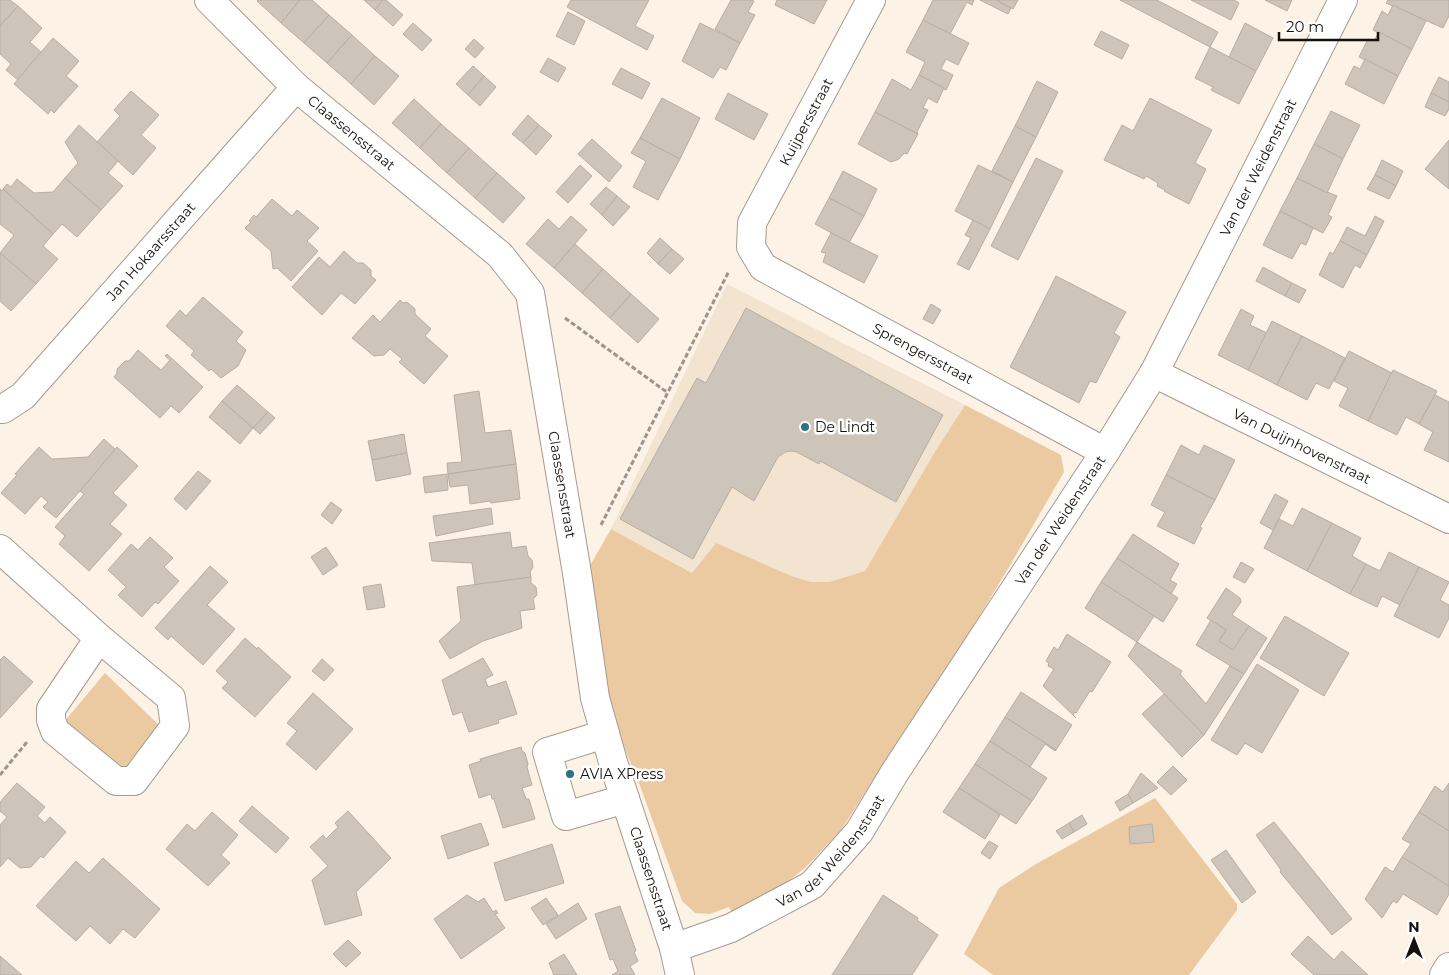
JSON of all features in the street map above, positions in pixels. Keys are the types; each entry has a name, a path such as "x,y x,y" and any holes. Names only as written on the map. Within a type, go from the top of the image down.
{"street":[{"name":"Claassensstraat","path":"209,0 296,87 500,254 530,293 577,573 595,698 674,948 680,975"},
{"name":"Kuijpersstraat","path":"751,247 752,223 871,0"},
{"name":"Van der Weidenstraat","path":"674,948 731,928 812,885 859,832 895,772 1105,452 1154,373 1343,0"},
{"name":"Jan Hokaarsstraat","path":"0,409 23,396 296,87"},
{"name":"Sprengersstraat","path":"751,247 763,267 1105,452"},
{"name":"Van Duijnhovenstraat","path":"1154,373 1449,520"},
{"path":"0,549 99,638 171,698 175,726 134,781 116,781 55,731 52,720 52,709 99,638"},
{"path":"605,734 547,752 566,816 626,799"},
{"path":"1444,975 1449,967"}],"path":[{"path":"577,573 730,268"},
{"path":"530,293 668,393"},
{"path":"0,776 33,735 52,720"}],"shaded area":[{"name":"De Lindt","path":"727,284 965,405 936,450 865,571 829,582 811,582 789,575 693,573 611,529"},
{"path":"965,405 1061,455 1064,472 927,703 841,830 806,867 786,883 733,915 729,907 710,914 695,913 682,901 639,783 610,714 588,569 611,529 692,573 716,543 789,575 811,582 829,582 865,571 936,450"},
{"path":"105,673 167,733 118,788 59,728"},
{"path":"1155,798 1237,904 1237,910 1189,975 993,975 964,954 999,888 1036,864"}],"building":[{"path":"0,0 10,0 18,6 0,26"},
{"path":"258,0 300,0 281,23"},
{"path":"300,0 312,0 329,15 304,43 281,23"},
{"path":"364,0 383,0 375,10"},
{"path":"383,0 386,0 403,15 393,26 375,10"},
{"path":"571,0 649,0 635,26 654,36 647,50 567,7"},
{"path":"731,0 754,1 748,12 755,15 740,43 715,29"},
{"path":"777,0 827,0 814,24 775,5"},
{"path":"933,0 974,0 972,5 967,2 950,34 923,20"},
{"path":"980,0 996,0 1011,8 1008,14"},
{"path":"996,0 1018,0 1013,9"},
{"path":"1120,0 1157,0 1218,32 1210,47"},
{"path":"1191,0 1234,0 1239,3 1231,20"},
{"path":"1265,0 1292,0 1287,11"},
{"path":"1388,0 1449,0 1449,16 1443,28 1386,3"},
{"path":"1393,5 1426,21 1412,49 1373,30 1382,11 1388,15"},
{"path":"18,6 42,28 30,42 42,53 18,80 6,70 11,64 0,54 0,26"},
{"path":"568,12 585,21 574,45 556,36"},
{"path":"329,15 352,35 327,63 304,43"},
{"path":"923,20 969,43 958,65 946,59 941,69 953,75 946,90 919,75 925,62 906,52"},
{"path":"413,23 432,40 422,51 403,34"},
{"path":"700,23 740,43 726,70 720,67 713,78 682,61"},
{"path":"1245,23 1273,38 1256,71 1229,57"},
{"path":"1101,31 1129,45 1122,59 1094,45"},
{"path":"1379,32 1412,49 1398,76 1359,57 1368,39 1374,41"},
{"path":"352,35 375,56 351,84 327,63"},
{"path":"53,38 79,61 66,76 78,86 54,113 51,110 48,114 14,84"},
{"path":"474,39 484,48 475,58 465,49"},
{"path":"1210,47 1256,71 1239,104 1211,90 1213,87 1195,78"},
{"path":"375,56 399,76 374,105 351,84"},
{"path":"548,58 566,68 558,82 540,72"},
{"path":"1365,59 1398,76 1384,104 1345,84 1354,66 1360,69"},
{"path":"473,66 484,76 468,95 456,84"},
{"path":"621,68 650,83 642,99 612,84"},
{"path":"919,75 944,88 937,103 928,98 923,108 928,110 917,132 918,134 875,112 892,79 911,90"},
{"path":"484,76 496,87 480,106 468,95"},
{"path":"1439,77 1449,82 1449,102 1431,93"},
{"path":"1037,81 1058,92 1036,137 1015,126"},
{"path":"131,91 159,115 141,135 156,148 133,175 97,142 120,116 114,110"},
{"path":"728,93 768,114 754,140 715,119"},
{"path":"1431,93 1449,102 1449,109 1445,116 1425,107"},
{"path":"662,98 700,118 680,159 640,138"},
{"path":"1150,98 1212,130 1195,163 1206,169 1189,204 1164,191 1157,186 1158,183 1146,176 1144,179 1104,160 1122,125 1133,131"},
{"path":"414,99 441,124 420,148 392,123"},
{"path":"1331,111 1360,125 1343,159 1314,144"},
{"path":"875,112 918,134 907,154 904,153 899,159 891,162 858,144"},
{"path":"528,115 539,125 523,143 512,134"},
{"path":"441,124 469,148 447,173 420,148"},
{"path":"79,125 118,161 108,173 123,186 101,210 65,178 78,163 65,142"},
{"path":"539,125 552,136 536,155 523,143"},
{"path":"1015,126 1036,137 1013,182 992,171"},
{"path":"640,138 680,159 658,200 633,187 646,161 631,153"},
{"path":"592,139 622,166 609,182 578,154"},
{"path":"1449,140 1449,189 1425,169"},
{"path":"1314,144 1343,159 1327,193 1297,178"},
{"path":"469,148 497,173 475,198 447,173"},
{"path":"1036,158 1063,171 1018,260 991,246"},
{"path":"1382,160 1403,171 1396,186 1375,175"},
{"path":"580,165 592,176 568,203 556,192"},
{"path":"978,165 1013,182 990,229 955,211"},
{"path":"843,171 877,189 864,216 829,198"},
{"path":"497,173 525,198 503,223 475,198"},
{"path":"1375,175 1396,186 1389,199 1367,189"},
{"path":"65,178 101,210 77,237 62,224 53,234 3,189 7,184 11,187 17,179 34,193 53,192"},
{"path":"1297,178 1337,196 1328,215 1332,217 1323,233 1280,211"},
{"path":"606,187 617,196 602,215 590,204"},
{"path":"0,189 2,191 3,189 53,234 43,246 58,259 36,284 0,253 14,235 0,224"},
{"path":"617,196 630,207 613,226 602,215"},
{"path":"829,198 864,216 848,242 815,224"},
{"path":"272,199 292,216 297,210 319,228 307,241 318,251 291,281 277,268 273,269 271,251 245,228 251,222 249,221 254,215 256,217"},
{"path":"1280,211 1313,228 1306,245 1301,243 1292,259 1263,245"},
{"path":"571,216 587,230 554,268 526,244 548,219 559,229"},
{"path":"1375,216 1384,221 1367,255 1340,241 1347,227 1365,236"},
{"path":"973,220 990,229 969,270 957,264 971,238 965,235"},
{"path":"831,233 878,256 864,283 823,262 826,253 821,252"},
{"path":"660,238 672,249 658,264 647,253"},
{"path":"1340,241 1367,255 1360,268 1355,265 1343,288 1319,275 1330,252 1333,254"},
{"path":"575,244 603,269 582,293 554,268"},
{"path":"672,249 684,259 670,274 658,264"},
{"path":"344,251 357,263 363,263 371,270 371,276 376,280 355,304 341,293 322,315 292,287 319,257 330,267"},
{"path":"0,253 36,284 11,311 0,301"},
{"path":"1263,267 1292,283 1285,296 1256,281"},
{"path":"603,269 631,294 610,318 582,293"},
{"path":"1056,276 1126,312 1114,333 1120,337 1096,383 1090,381 1079,403 1010,367"},
{"path":"1292,283 1306,290 1299,303 1285,296"},
{"path":"631,294 659,319 638,343 610,318"},
{"path":"203,297 243,332 236,341 246,350 238,366 221,378 211,369 209,371 191,355 194,351 166,326 180,310 186,316"},
{"path":"400,300 403,303 407,302 415,309 415,314 431,329 425,336 448,356 424,384 399,362 402,359 390,349 384,355 374,356 352,338 373,315 380,322"},
{"path":"931,304 941,310 933,324 923,319"},
{"path":"746,308 943,415 896,502 820,461 819,464 797,452 785,452 778,457 754,501 732,487 693,559 620,519 697,378 706,383"},
{"path":"1241,309 1254,316 1250,325 1267,333 1248,370 1218,355"},
{"path":"1272,321 1302,336 1277,385 1248,370"},
{"path":"1302,336 1345,358 1329,389 1316,383 1307,400 1277,385"},
{"path":"138,350 161,370 170,360 165,356 167,354 203,387 179,413 171,406 160,418 114,377 117,369 125,361 129,361"},
{"path":"1349,351 1392,373 1368,421 1339,406 1348,388 1334,381"},
{"path":"1393,370 1437,391 1419,424 1406,417 1397,435 1368,421"},
{"path":"237,385 268,412 253,428 222,401"},
{"path":"479,391 485,433 511,430 516,464 448,474 447,463 462,462 454,395"},
{"path":"1435,395 1449,402 1449,462 1424,450 1433,432 1419,424"},
{"path":"222,401 253,428 240,444 209,417"},
{"path":"268,412 275,418 260,434 253,428"},
{"path":"404,434 407,453 372,460 368,441"},
{"path":"104,439 116,450 56,518 43,507 48,502 41,496 25,514 1,493 39,447 52,459 88,457"},
{"path":"1181,445 1199,455 1204,445 1235,460 1215,500 1166,475"},
{"path":"117,447 138,466 113,493 127,505 110,524 122,534 89,571 59,544 65,536 55,527 84,494 80,491"},
{"path":"407,453 411,474 376,481 372,460"},
{"path":"516,464 520,499 470,504 468,485 450,487 448,474"},
{"path":"198,471 211,481 186,510 174,499"},
{"path":"447,474 448,490 425,493 423,477"},
{"path":"1166,475 1215,500 1200,527 1202,528 1194,544 1157,526 1165,512 1151,505"},
{"path":"1275,494 1288,501 1273,530 1260,523"},
{"path":"331,502 342,510 332,524 321,515"},
{"path":"491,508 493,524 436,536 433,516"},
{"path":"1302,508 1332,523 1307,571 1264,548 1279,519 1293,526"},
{"path":"1332,523 1361,538 1352,556 1366,564 1350,594 1307,571"},
{"path":"510,532 512,548 526,546 528,556 532,560 531,577 475,585 472,563 432,561 429,543"},
{"path":"1133,534 1179,564 1170,580 1177,584 1171,594 1117,558"},
{"path":"150,537 173,558 164,567 179,581 158,604 155,602 142,617 118,595 126,587 108,570 131,544 138,550"},
{"path":"326,547 338,565 323,575 311,557"},
{"path":"1389,552 1419,567 1400,605 1382,596 1377,607 1350,594 1366,564 1380,571"},
{"path":"1117,558 1178,598 1163,622 1101,582"},
{"path":"1241,562 1254,569 1245,583 1233,577"},
{"path":"210,566 228,582 207,605 235,629 203,665 171,636 168,640 155,628"},
{"path":"1419,567 1449,582 1440,600 1449,605 1449,618 1439,638 1394,616"},
{"path":"531,577 531,583 536,587 537,595 533,599 535,609 520,611 522,628 483,641 450,659 439,641 461,621 457,587"},
{"path":"1101,582 1154,616 1137,642 1085,608"},
{"path":"381,584 385,607 367,610 363,587"},
{"path":"1226,588 1240,598 1241,602 1232,615 1249,626 1233,650 1219,641 1226,630 1207,618"},
{"path":"1285,616 1349,653 1324,696 1260,658"},
{"path":"1211,620 1226,630 1219,641 1233,650 1249,626 1267,638 1244,674 1196,645"},
{"path":"1067,634 1111,662 1092,692 1090,691 1073,715 1076,718 1043,686 1054,669 1048,666 1049,663 1046,661 1054,647 1058,650"},
{"path":"245,638 257,649 258,647 291,677 255,717 222,688 228,682 216,671"},
{"path":"1137,642 1182,671 1180,674 1206,704 1230,666 1244,674 1204,735 1128,656"},
{"path":"4,656 33,682 0,718 0,660"},
{"path":"483,658 493,675 485,679 488,687 506,681 517,714 498,720 499,723 469,732 462,712 453,715 442,680"},
{"path":"322,659 334,670 324,681 312,671"},
{"path":"1257,664 1299,690 1262,753 1245,743 1237,755 1211,740"},
{"path":"1021,692 1072,725 1056,750 1005,717"},
{"path":"313,693 353,729 316,770 286,744 297,731 287,723"},
{"path":"1164,694 1204,735 1182,757 1142,714"},
{"path":"1005,717 1056,750 1045,744 1030,767 990,741"},
{"path":"990,741 1047,778 1032,801 975,764"},
{"path":"521,747 525,753 532,785 522,788 526,799 529,799 535,819 503,828 491,794 479,798 469,765 481,761 480,759"},
{"path":"975,764 1032,801 1016,824 959,788"},
{"path":"1173,766 1187,780 1171,795 1157,782"},
{"path":"1141,773 1158,788 1133,803 1128,794"},
{"path":"17,783 45,807 37,816 45,823 50,817 66,832 43,858 41,856 31,867 20,868 8,858 0,867 0,825 7,817 0,811 0,802"},
{"path":"1449,783 1449,831 1419,812 1435,786 1443,792"},
{"path":"959,788 1000,815 985,839 943,812"},
{"path":"1128,794 1133,803 1120,811 1115,802"},
{"path":"252,806 289,838 276,853 239,821"},
{"path":"348,811 391,858 356,892 362,915 325,925 312,880 328,866 310,847 323,835 326,839 338,827 335,823"},
{"path":"212,812 238,835 221,855 230,863 208,886 166,849 187,824 195,831"},
{"path":"1419,812 1449,831 1449,886 1402,857 1411,844 1402,839"},
{"path":"1082,815 1087,824 1074,832 1069,823"},
{"path":"1274,822 1352,919 1332,935 1280,872 1281,870 1256,835"},
{"path":"481,823 489,845 448,859 441,836"},
{"path":"1069,823 1074,832 1062,839 1056,831"},
{"path":"1152,824 1154,842 1130,844 1129,827"},
{"path":"989,841 998,846 990,859 981,853"},
{"path":"552,844 564,883 505,901 494,863"},
{"path":"1226,850 1256,892 1242,903 1211,860"},
{"path":"1402,857 1449,886 1449,894 1437,915 1403,894 1397,903 1393,901 1382,918 1365,899 1385,867 1393,872"},
{"path":"103,858 160,909 135,938 123,929 110,944 90,926 76,941 36,906 76,861 89,873"},
{"path":"467,895 478,902 484,898 493,912 496,910 498,913 495,914 505,928 461,959 434,919"},
{"path":"883,895 918,918 917,920 938,935 912,975 832,975"},
{"path":"546,898 558,915 543,925 531,908"},
{"path":"578,903 587,919 556,939 546,924"},
{"path":"620,906 636,951 634,952 638,961 630,966 635,975 612,975 618,971 613,959 610,960 595,914"},
{"path":"1308,936 1334,960 1342,951 1368,975 1314,975 1291,954"},
{"path":"348,940 361,953 346,967 333,954"},
{"path":"564,954 577,975 554,975 549,963"},
{"path":"0,956 22,975 0,975"}],"place":[{"name":"De Lindt","path":"805,427"},
{"name":"AVIA XPress","path":"570,774"}]}
